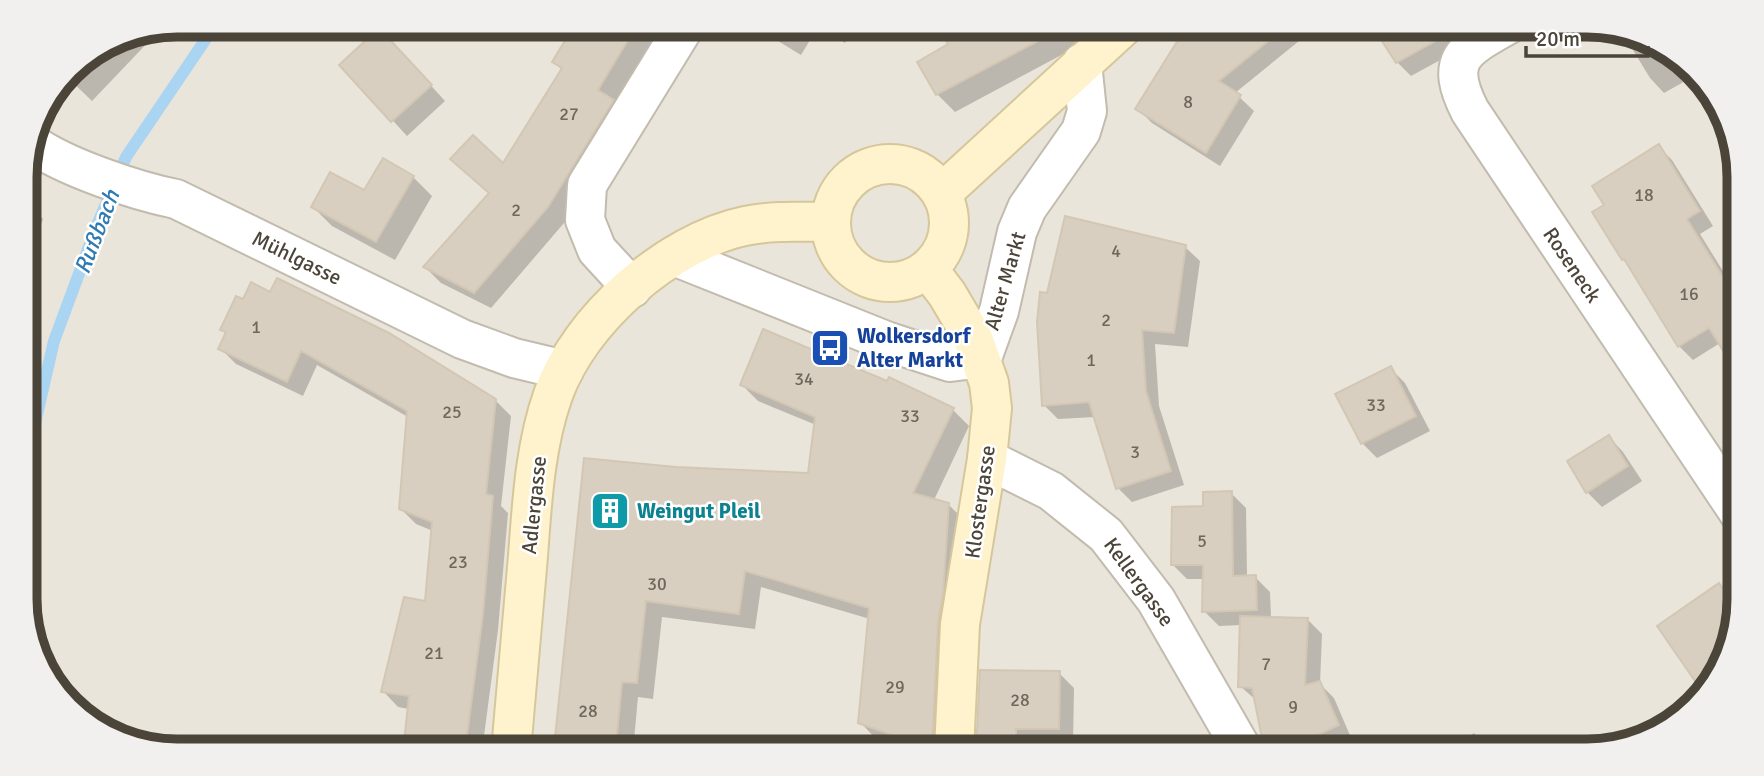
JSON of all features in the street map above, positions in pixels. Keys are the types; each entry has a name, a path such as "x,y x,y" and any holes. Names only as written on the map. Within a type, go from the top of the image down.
{"main road":[{"path":"942,193 1111,37"},
{"path":"890,163 905,165 920,171 942,193 949,225 947,241 940,256 928,269 914,278 880,282 864,277 850,267 839,254 832,239 830,222 838,192 860,171 890,163"},
{"name":"Adlergasse","path":"511,739 538,458 546,417 564,370 579,344 632,288 674,256 715,235 746,226 785,222 830,222"},
{"name":"Klostergasse","path":"928,269 947,294 973,338 989,383 992,408 987,459 960,624 955,739"}],"street":[{"path":"632,288 597,250 585,220 587,185 679,37"},
{"name":"Roseneck","path":"1486,37 1463,55 1459,68 1459,90 1470,111 1727,496"},
{"name":"Alter Markt","path":"674,256 886,341 950,362 982,358 999,311 1017,232 1027,208 1081,131 1087,111 1082,63"},
{"name":"Mühlgasse","path":"40,148 73,165 147,192 176,199 462,338 514,358 564,370"},
{"name":"Kellergasse","path":"987,459 1051,491 1107,535 1156,600 1236,739"}],"shaded area":[{"path":"1587,37 1614,39 1641,47 1672,66 1698,92 1717,123 1726,159 1727,599 1725,626 1717,653 1698,684 1665,716 1632,732 1596,739 177,739 150,737 123,729 92,710 66,684 47,653 38,617 37,168 51,115 60,99 85,72 115,51 150,39"}],"building":[{"path":"369,37 387,37 432,85 391,122 339,65"},
{"path":"567,37 624,37 628,40 598,90 614,100 548,207 474,293 423,267 489,193 450,159 473,135 503,163 562,68 552,62"},
{"path":"943,37 1045,37 936,95 917,62 948,44"},
{"path":"1180,37 1273,37 1219,81 1241,95 1206,153 1135,109"},
{"path":"1379,37 1443,37 1396,63"},
{"path":"1659,144 1700,211 1687,219 1727,284 1727,357 1709,328 1678,347 1592,212 1604,205 1592,186"},
{"path":"383,158 414,176 376,242 311,207 330,172 364,190"},
{"path":"1065,216 1186,245 1174,333 1142,330 1146,391 1171,471 1116,489 1089,402 1042,406 1037,322 1040,292 1047,293"},
{"path":"277,278 389,333 496,399 486,494 493,496 483,614 467,739 404,739 409,696 381,692 404,597 425,601 432,522 399,509 407,411 301,351 287,382 218,349 226,332 220,330 236,296 243,299 251,282 270,292"},
{"path":"763,329 887,381 889,377 954,408 913,493 949,503 943,595 938,623 932,739 904,739 858,723 869,608 745,571 739,614 646,601 637,683 622,682 617,739 555,738 584,458 676,467 808,473 815,417 740,385"},
{"path":"1391,366 1416,416 1361,444 1335,394"},
{"path":"1609,435 1628,466 1586,493 1567,461"},
{"path":"1232,491 1233,576 1256,575 1257,610 1202,612 1203,565 1171,565 1172,507 1203,506 1203,492"},
{"path":"1719,583 1727,595 1725,626 1717,653 1698,685 1657,626"},
{"path":"1240,616 1308,618 1305,685 1320,681 1339,725 1318,735 1262,739 1252,688 1238,687"},
{"path":"980,670 1060,671 1059,729 1016,729 1016,739 977,739"}],"waterway":[{"name":"Rußbach","path":"37,414 54,341 97,225 126,157 207,37"}],"place":[{"name":"Wolkersdorf Alter Markt","path":"830,348"},
{"name":"Weingut Pleil","path":"610,511"}]}
